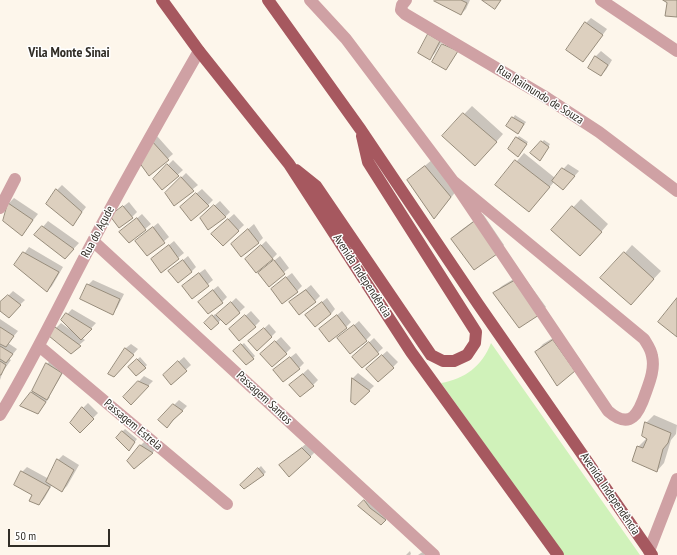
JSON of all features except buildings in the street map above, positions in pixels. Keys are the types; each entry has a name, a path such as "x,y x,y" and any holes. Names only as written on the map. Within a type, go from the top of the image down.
{"main road":[{"name":"Avenida Independência","path":"162,0 199,51 289,164 411,352 558,555"},
{"name":"Avenida Independência","path":"268,0 361,130 478,304 557,416 650,553"},
{"path":"289,164 316,186 431,355 443,361 454,361 467,354 475,343 476,332 368,162 361,130"}],"street":[{"path":"310,0 346,39 453,181 608,411 615,417 622,419 631,418 637,415 650,380 653,364 649,347 644,339 453,181"},
{"path":"601,0 677,51"},
{"name":"Rua Raimundo de Souza","path":"404,3 401,10 405,14 548,98 599,132 677,190"},
{"name":"Rua do Açude","path":"0,413 39,346 93,240 199,51"},
{"path":"0,208 15,179"},
{"name":"Passagem Santos","path":"93,240 434,555"},
{"name":"Passagem Estrela","path":"39,346 227,504"},
{"path":"650,553 673,503 677,478"}],"green space":[{"path":"491,343 640,555 564,555 441,383 458,378 472,370 483,358"}],"district":[{"name":"Vila Monte Sinai","path":"69,53"}]}
